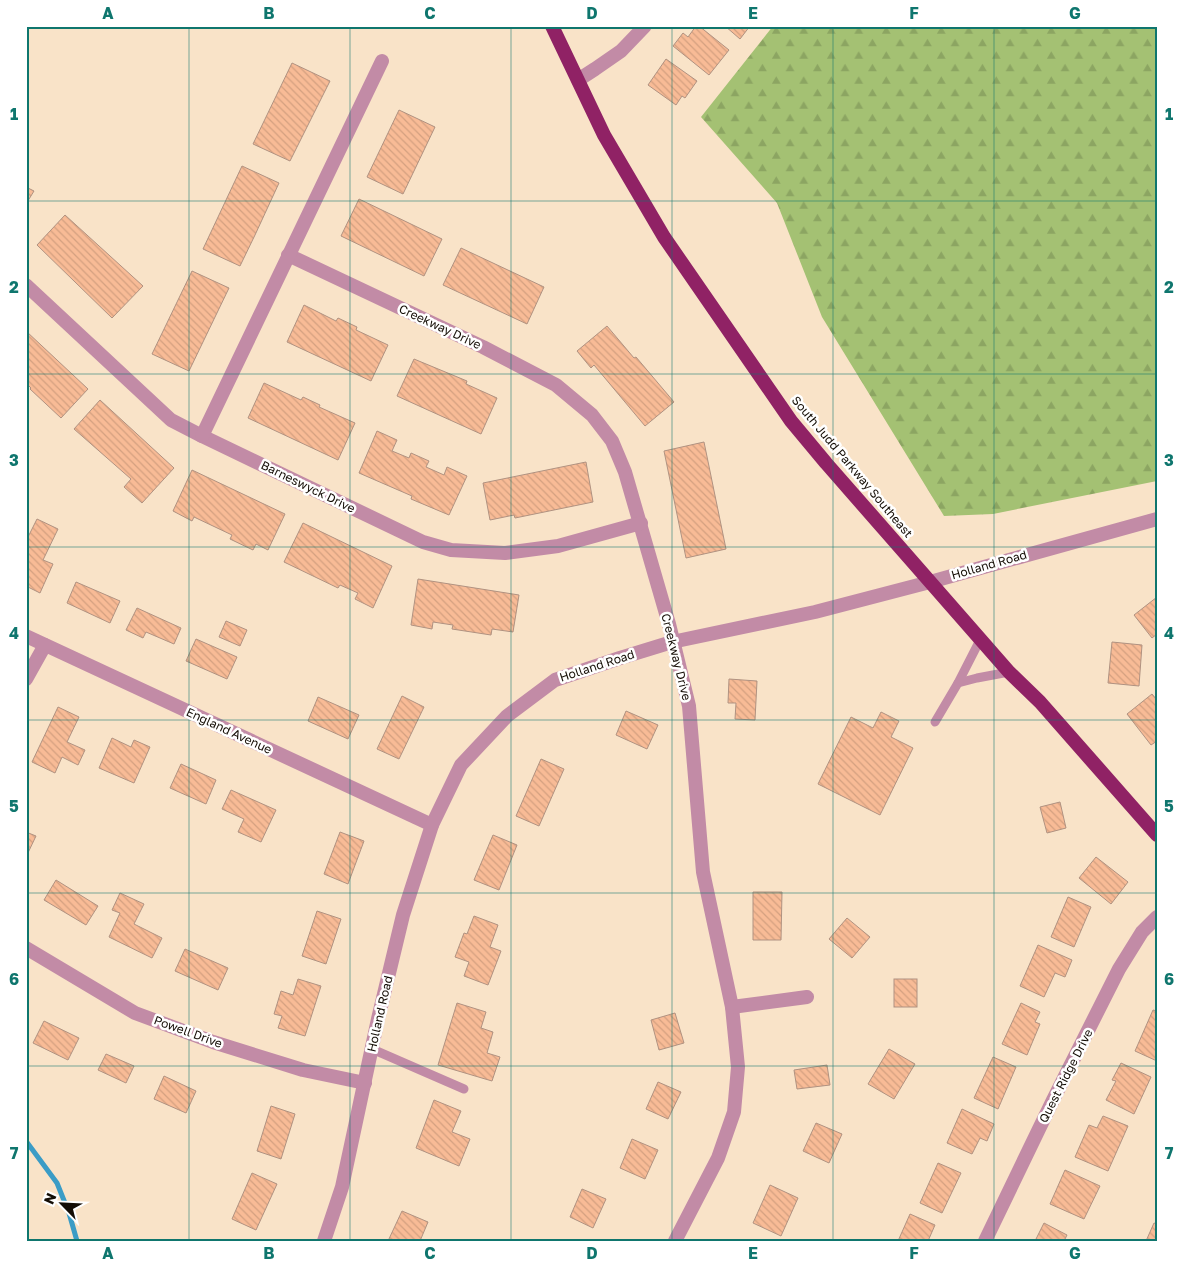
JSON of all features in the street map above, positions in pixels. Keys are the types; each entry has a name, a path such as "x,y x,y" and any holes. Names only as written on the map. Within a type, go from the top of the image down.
{"highway":[{"name":"South Judd Parkway Southeast","path":"552,26 604,135 664,237 792,421 980,640 1040,702 1157,834"}],"street":[{"path":"578,80 622,51 644,26"},
{"path":"202,436 382,61"},
{"name":"Creekway Drive","path":"288,255 484,348 556,385 592,415 612,441 625,472 669,624 689,706 703,872 732,1007 738,1068 734,1112 718,1158 675,1241"},
{"name":"Barneswyck Drive","path":"26,285 171,420 423,542 451,550 505,552 558,546 641,524"},
{"name":"Holland Road","path":"324,1241 342,1188 403,915 432,825 461,765 508,716 555,680 672,642 815,612 1157,519"},
{"name":"England Avenue","path":"26,636 432,825"},
{"path":"26,679 45,645"},
{"name":"Quest Ridge Drive","path":"985,1241 1119,969 1142,932 1157,917"},
{"name":"Powell Drive","path":"26,948 135,1013 213,1042 294,1067 365,1083"},
{"path":"732,1007 807,996"}],"lane":[{"path":"935,722 980,640"},
{"path":"958,683 1009,672"},
{"path":"372,1049 464,1089"}],"green space":[{"path":"773,26 1157,26 1157,481 993,514 944,516 822,317 777,203 701,117"}],"building":[{"path":"696,26 699,26 729,50 709,75 673,46 683,33 688,37"},
{"path":"725,26 750,26 740,39"},
{"path":"666,59 697,81 685,98 682,96 676,105 648,85"},
{"path":"292,63 330,81 290,161 253,144"},
{"path":"399,110 435,127 403,194 367,177"},
{"path":"242,166 279,183 240,266 203,249"},
{"path":"26,187 34,191 26,204"},
{"path":"359,199 442,239 424,276 341,236"},
{"path":"65,215 143,286 112,318 37,245"},
{"path":"461,248 544,287 527,324 443,285"},
{"path":"192,271 229,288 189,371 152,354"},
{"path":"304,305 336,321 338,318 357,327 356,330 388,345 371,381 287,342"},
{"path":"607,326 674,402 645,426 594,365 591,368 577,351"},
{"path":"26,331 88,389 61,418 26,383"},
{"path":"414,359 467,381 466,384 497,398 481,434 397,396"},
{"path":"264,383 301,400 303,397 320,405 319,407 355,423 338,460 248,418"},
{"path":"100,400 174,468 142,503 124,487 131,479 74,429"},
{"path":"377,431 397,440 392,451 409,458 411,453 429,461 426,467 444,475 447,467 467,476 449,515 411,499 412,496 359,473"},
{"path":"704,442 726,549 686,558 664,451"},
{"path":"586,462 593,502 515,518 514,515 490,520 483,483"},
{"path":"192,470 285,514 268,550 256,544 253,550 230,539 232,535 194,517 192,521 173,511"},
{"path":"37,519 58,529 43,560 53,564 40,593 26,586 26,541"},
{"path":"303,523 392,566 373,608 355,599 358,593 340,585 338,588 284,562"},
{"path":"418,579 519,595 513,632 492,629 491,635 452,629 453,625 433,622 432,629 411,625"},
{"path":"76,582 120,601 110,623 67,603"},
{"path":"1157,597 1157,634 1152,638 1134,615"},
{"path":"137,608 181,628 174,644 146,632 143,638 126,630"},
{"path":"226,621 247,630 240,646 219,637"},
{"path":"196,639 237,657 227,679 186,661"},
{"path":"1112,642 1142,645 1139,686 1108,683"},
{"path":"729,679 757,681 755,720 735,719 736,703 728,703"},
{"path":"1152,694 1157,700 1157,741 1151,745 1127,714"},
{"path":"402,696 424,707 399,759 377,749"},
{"path":"318,697 359,715 348,739 308,721"},
{"path":"58,707 79,717 67,742 85,750 78,765 62,757 55,773 32,762"},
{"path":"626,711 658,725 647,749 616,735"},
{"path":"881,712 899,721 891,737 913,748 880,815 818,784 851,717 873,728"},
{"path":"112,738 131,747 134,740 150,747 134,783 99,768"},
{"path":"541,759 564,769 539,826 516,816"},
{"path":"181,764 216,780 206,804 170,788"},
{"path":"231,790 276,810 261,842 238,832 244,819 222,809"},
{"path":"1060,802 1066,828 1047,833 1040,807"},
{"path":"26,832 36,836 26,857"},
{"path":"340,832 364,841 348,884 324,874"},
{"path":"493,835 517,845 499,890 474,880"},
{"path":"1096,857 1128,882 1111,904 1079,878"},
{"path":"56,880 98,906 86,925 44,900"},
{"path":"753,892 782,892 781,940 753,940"},
{"path":"120,893 144,904 134,924 162,938 152,958 109,937 120,913 112,910"},
{"path":"1068,897 1091,907 1074,947 1051,937"},
{"path":"317,911 341,919 326,964 302,956"},
{"path":"474,916 498,925 490,947 501,951 488,985 464,976 469,962 455,957 464,933 467,934"},
{"path":"847,918 870,937 852,958 829,939"},
{"path":"1038,945 1072,960 1065,977 1055,973 1044,997 1020,986"},
{"path":"185,949 228,968 218,990 175,971"},
{"path":"298,979 321,986 305,1036 278,1028 282,1016 274,1014 281,991 293,995"},
{"path":"894,979 917,979 917,1007 894,1007"},
{"path":"457,1003 486,1012 481,1028 493,1032 487,1053 500,1057 492,1081 438,1065"},
{"path":"1021,1003 1040,1012 1035,1022 1040,1024 1027,1055 1002,1044"},
{"path":"1153,1010 1157,1011 1157,1061 1135,1051"},
{"path":"675,1013 684,1043 659,1050 651,1020"},
{"path":"44,1021 79,1038 68,1060 33,1043"},
{"path":"889,1049 915,1064 894,1099 868,1084"},
{"path":"106,1054 134,1066 126,1083 98,1070"},
{"path":"993,1057 1016,1067 998,1109 974,1098"},
{"path":"1121,1063 1151,1077 1134,1114 1106,1100 1116,1081 1112,1080"},
{"path":"827,1065 830,1085 797,1089 794,1070"},
{"path":"164,1076 196,1091 186,1113 154,1099"},
{"path":"658,1082 681,1092 668,1119 646,1109"},
{"path":"434,1100 461,1111 452,1132 470,1139 459,1166 416,1148"},
{"path":"271,1106 295,1114 281,1159 257,1151"},
{"path":"962,1109 994,1124 987,1141 980,1138 972,1154 947,1143"},
{"path":"1103,1116 1128,1126 1108,1171 1075,1157 1089,1125 1097,1128"},
{"path":"816,1123 842,1134 829,1163 803,1151"},
{"path":"632,1139 658,1150 645,1179 620,1168"},
{"path":"938,1163 961,1173 942,1213 920,1203"},
{"path":"1065,1170 1100,1186 1084,1219 1050,1204"},
{"path":"252,1173 277,1184 256,1230 232,1219"},
{"path":"770,1185 798,1198 781,1236 753,1223"},
{"path":"582,1189 606,1199 593,1228 570,1217"},
{"path":"402,1211 428,1222 420,1241 388,1241"},
{"path":"910,1214 935,1225 928,1241 898,1241"},
{"path":"1044,1223 1067,1235 1064,1241 1035,1241"},
{"path":"1154,1223 1157,1224 1157,1241 1146,1241"}],"waterway":[{"path":"26,1141 57,1183 69,1213 77,1241"}]}
